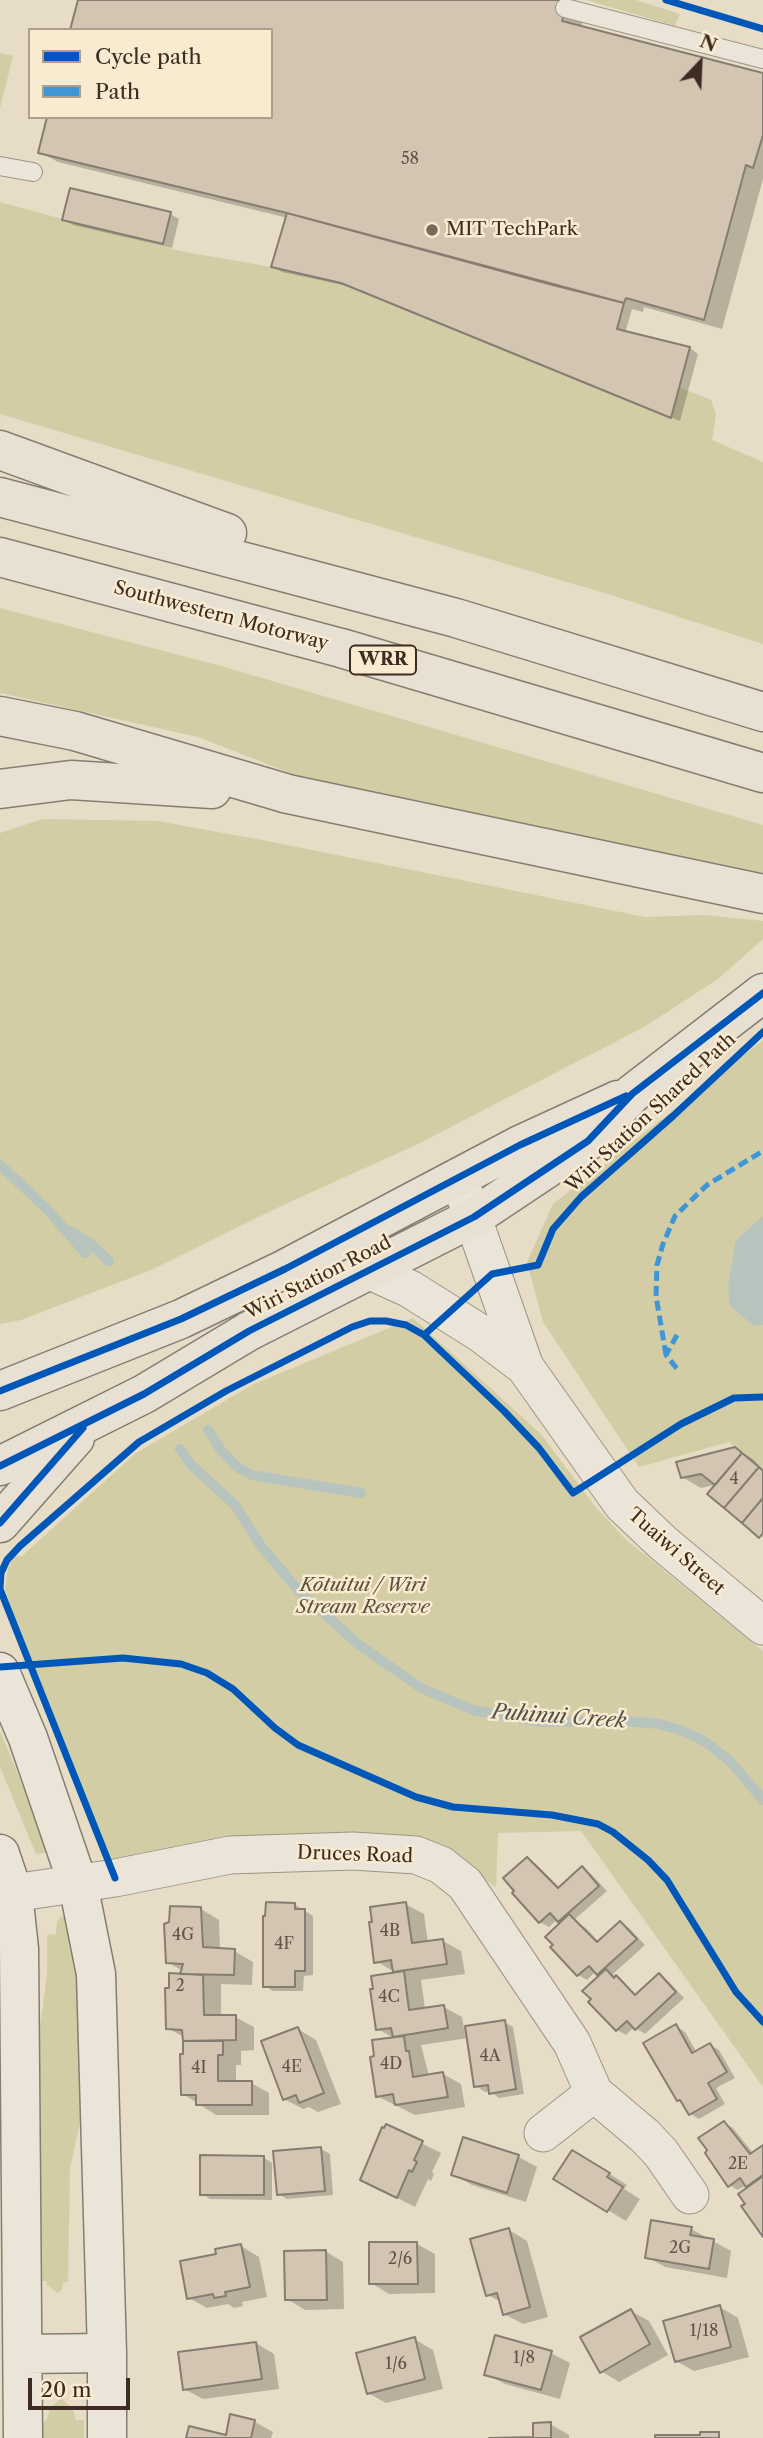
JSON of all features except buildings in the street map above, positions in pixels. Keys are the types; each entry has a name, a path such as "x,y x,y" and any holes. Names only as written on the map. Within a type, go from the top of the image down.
{"main road":[{"path":"0,450 456,618"},
{"path":"0,497 456,618 763,712"},
{"name":"Southwestern Motorway","path":"0,557 341,648 763,773"},
{"path":"0,716 75,731 288,794 763,894"},
{"path":"0,789 71,780 288,794"},
{"name":"Wiri Station Road","path":"0,1466 145,1394 249,1331 474,1217 588,1141 632,1094 763,993"},
{"name":"Wiri Station Road","path":"0,1391 180,1320 293,1265 564,1124 632,1094"},
{"path":"0,1523 90,1421"},
{"path":"0,1672 28,1738 78,1884 96,1974 107,2438"},
{"path":"0,1854 13,1894 20,1986 23,2354 16,2415"},
{"path":"23,2354 107,2353"}],"street":[{"name":"Tuaiwi Street","path":"459,1179 526,1367 621,1504 663,1543 763,1626"},
{"name":"Tuaiwi Street","path":"368,1270 410,1289 480,1333 526,1367"},
{"name":"Druces Road","path":"13,1894 230,1855 353,1851 416,1854 441,1864 465,1884 572,2043 594,2093 661,2153 690,2195"},
{"path":"543,2133 594,2093"}],"lane":[{"path":"565,9 763,59"},
{"path":"0,166 33,172"}],"green space":[{"path":"586,0 636,0 680,14 675,26"},
{"path":"0,53 13,56 0,108"},
{"path":"0,202 180,251 341,283 671,418 679,387 711,400 716,414 712,440 763,462 763,644 611,595 0,414"},
{"path":"0,608 221,666 763,825 763,879 298,776 198,737 0,693"},
{"path":"43,819 157,821 645,917 704,915 763,921 763,939 718,979 644,1027 418,1144 281,1206 151,1270 21,1320 0,1324 0,833"},
{"path":"763,1040 763,1216 736,1240 754,1326 763,1325 763,1471 729,1442 639,1467 543,1322 527,1262 553,1204"},
{"name":"Kōtuitui / Wiri Stream Reserve","path":"413,1318 541,1434 594,1505 624,1538 763,1651 763,2087 581,1831 498,1833 496,1887 464,1866 111,1862 10,1605 5,1588 8,1568 14,1556 22,1556 136,1453 254,1384"},
{"path":"0,1731 50,1852 36,1854 0,1767"},
{"path":"61,1916 67,1919 67,1932 76,1931 85,2082 70,2168 68,2282 63,2282 58,2293 47,2285 46,2281 41,2281 40,2271 37,2051 47,1974 47,1935 56,1934 57,1922"},
{"path":"61,2398 73,2409 76,2420 84,2420 84,2438 42,2438 42,2421 46,2421 51,2407"}],"shaded area":[{"path":"763,1216 763,1325 754,1326 730,1306 728,1286 736,1240"}],"waterway":[{"name":"Puhinui Creek","path":"0,1165 47,1209 85,1253"},
{"path":"70,1231 89,1242 109,1261"},
{"path":"208,1430 221,1450 237,1467 251,1475 361,1493"},
{"name":"Puhinui Creek","path":"180,1449 191,1465 235,1505 261,1546 299,1591 358,1644 421,1688 473,1710 517,1718 544,1722 626,1721 659,1724 681,1730 704,1741 731,1762 763,1800"}],"marked path":[{"path":"666,1355 656,1296 657,1265 675,1216 707,1185 763,1151"},
{"path":"677,1335 666,1355 678,1370"}],"cycle path":[{"path":"666,0 763,29"},
{"name":"Wiri Station Shared Path","path":"0,1466 144,1394 249,1331 474,1217 588,1141 632,1094 763,993"},
{"name":"Wiri Station Shared Path","path":"0,1588 1,1573 7,1560 20,1546 139,1442 226,1391 352,1327 370,1321 386,1321 406,1325 424,1335 492,1274 538,1265 553,1229 581,1197 763,1032"},
{"path":"0,1391 181,1319 285,1269 520,1145 626,1096"},
{"path":"424,1335 539,1448 573,1493 681,1424 734,1398 763,1397"},
{"path":"0,1523 83,1428"},
{"path":"0,1589 115,1878"},
{"path":"0,1667 123,1658 181,1664 207,1673 233,1689 275,1728 298,1745 416,1797 453,1807 552,1815 598,1824 613,1832 648,1860 667,1880 736,1992 763,2022"}],"place":[{"name":"MIT TechPark","path":"432,230"}]}
